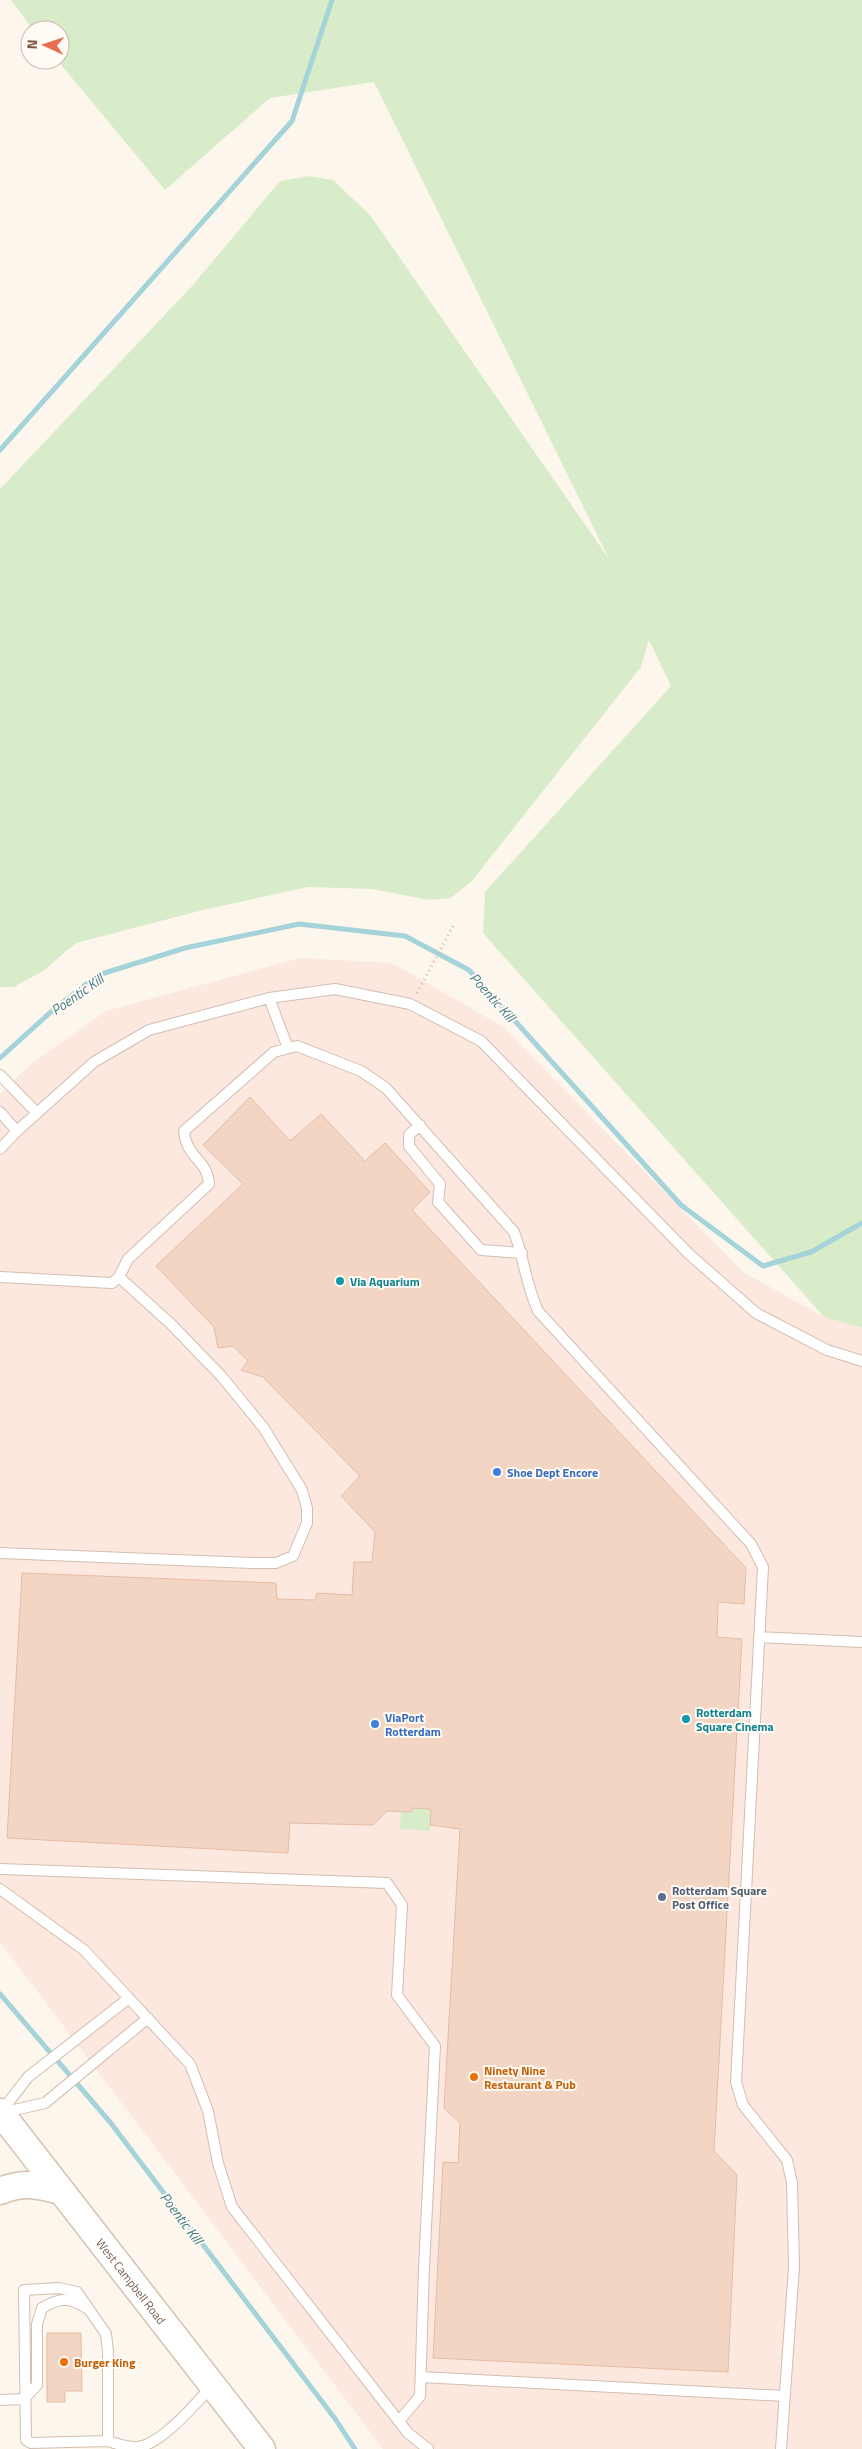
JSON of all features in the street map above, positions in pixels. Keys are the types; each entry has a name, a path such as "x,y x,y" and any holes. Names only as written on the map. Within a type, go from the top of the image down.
{"main road":[{"name":"West Campbell Road","path":"0,2113 262,2449"},
{"path":"0,2190 19,2184 34,2184 61,2191"}],"lane":[{"path":"0,1149 17,1131 94,1062 150,1030 269,998 335,989 410,1004 481,1042 689,1254 756,1313 827,1350 862,1362"},
{"path":"269,998 288,1048"},
{"path":"0,1278 112,1283 118,1278 128,1259 208,1184 208,1173 185,1145 184,1131 274,1052 297,1046 370,1076 386,1088 420,1125 504,1218 514,1232 522,1253 530,1293 538,1311 751,1544 763,1567 736,2082 743,2105 787,2160 792,2183 794,2266 781,2449"},
{"path":"0,1075 37,1113"},
{"path":"0,1112 17,1131"},
{"path":"420,1125 410,1135 409,1146 440,1184 438,1202 481,1250 522,1253"},
{"path":"0,1553 276,1563 292,1556 303,1537 308,1523 308,1516 302,1490 263,1427 222,1377 172,1325 118,1278"},
{"path":"759,1637 862,1642"},
{"path":"0,1869 387,1883 402,1905 397,1995 435,2046 423,2277 420,2396 399,2421"},
{"path":"0,1889 84,1950 190,2064 208,2112 218,2162 232,2207 408,2433 428,2449"},
{"path":"0,2113 28,2077 129,1998"},
{"path":"0,2113 45,2103 148,2018"},
{"path":"108,2441 108,2352 106,2334 77,2292 59,2288 24,2290 26,2440 32,2443 108,2441 124,2448 140,2447 170,2430 212,2385"},
{"path":"0,2400 24,2399 38,2385 37,2324 42,2308 62,2300 74,2300 90,2310"},
{"path":"421,2377 785,2396"}],"path":[{"path":"420,988 454,926"}],"shaded area":[{"name":"ViaPort Rotterdam","path":"300,958 392,963 502,1026 743,1272 824,1317 862,1328 862,2449 383,2449 0,1942 0,1094 32,1063 106,1011"}],"green space":[{"path":"11,0 862,0 862,1328 824,1317 483,933 485,892 671,686 649,640 641,667 471,882 451,898 429,900 372,889 308,887 203,910 76,943 43,971 14,987 0,987 0,489 193,285 280,181 309,176 333,180 370,215 609,559 374,82 270,98 165,190 65,70 70,70 70,20 26,20"},
{"path":"412,1808 431,1809 430,1831 400,1829 401,1812 411,1812"}],"building":[{"name":"ViaPort Rotterdam","path":"250,1097 290,1141 321,1114 365,1161 385,1143 430,1192 412,1210 746,1568 744,1604 718,1602 717,1637 742,1639 714,2151 737,2175 728,2372 433,2358 443,2162 458,2163 460,2123 444,2108 460,1829 430,1825 431,1809 412,1808 412,1812 387,1811 373,1825 290,1823 288,1853 7,1838 22,1573 276,1583 277,1599 315,1600 317,1593 352,1595 354,1562 372,1562 375,1532 341,1496 360,1476 263,1377 241,1370 248,1361 233,1346 218,1348 214,1327 156,1266 243,1184 203,1145"},
{"name":"Burger King","path":"47,2333 81,2333 82,2391 65,2391 65,2402 47,2402"}],"waterway":[{"path":"0,450 292,121 332,0"},
{"name":"Poentic Kill","path":"0,1058 53,1010 98,975 185,948 299,924 405,936 469,970 681,1205 763,1266 811,1252 862,1223"},
{"name":"Poentic Kill","path":"0,1994 110,2122 336,2420 355,2449"}],"place":[{"name":"Via Aquarium","path":"340,1281"},
{"name":"Shoe Dept Encore","path":"497,1472"},
{"name":"Rotterdam Square Cinema","path":"686,1719"},
{"name":"ViaPort Rotterdam","path":"375,1724"},
{"name":"Rotterdam Square Post Office","path":"662,1897"},
{"name":"Ninety Nine Restaurant & Pub","path":"474,2077"},
{"name":"Burger King","path":"64,2362"}]}
